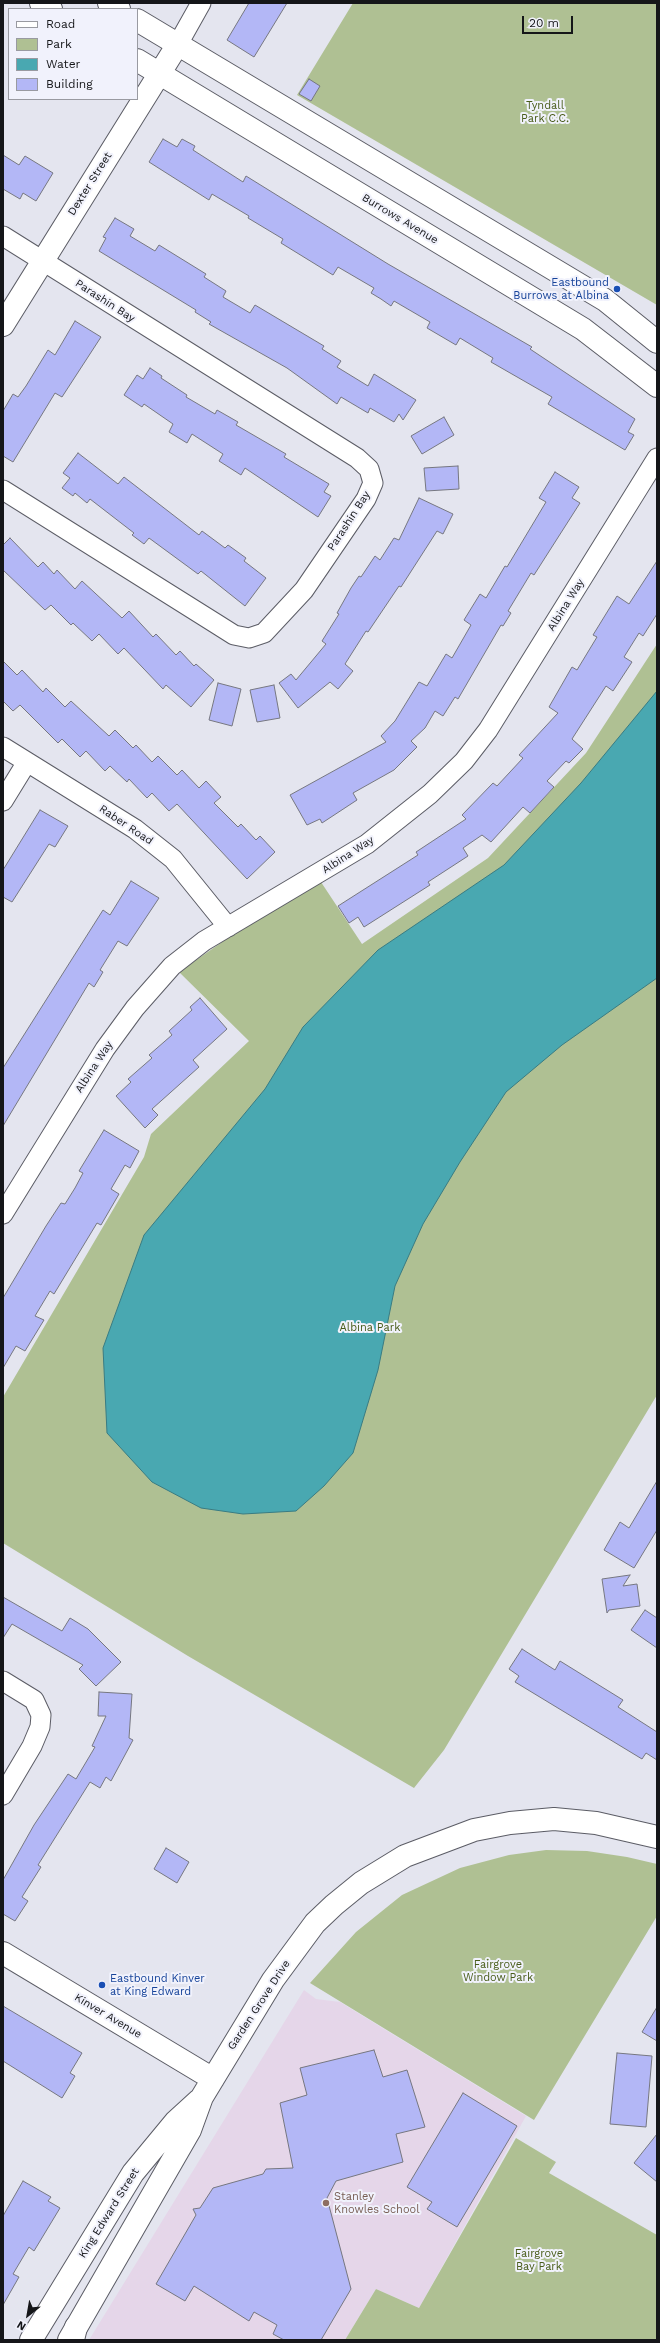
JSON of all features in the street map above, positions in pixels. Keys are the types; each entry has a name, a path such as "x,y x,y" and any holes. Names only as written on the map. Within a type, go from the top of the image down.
{"street":[{"path":"178,44 201,3"},
{"path":"138,21 605,300 657,342"},
{"name":"Dexter Street","path":"3,325 158,73 178,44"},
{"name":"Burrows Avenue","path":"138,61 583,329 657,386"},
{"name":"Parashin Bay","path":"3,236 357,458 369,469 373,483 366,499 304,590 279,619 264,633 250,638 234,635 215,624 3,490"},
{"name":"Albina Way","path":"3,1214 105,1048 135,1008 172,966 204,941 310,880 368,844 430,794 464,761 488,730 657,458"},
{"name":"Raber Road","path":"3,747 135,829 173,859 228,927"},
{"path":"3,802 27,762"},
{"path":"3,1682 34,1700 41,1715 40,1727 32,1746 3,1795"},
{"name":"Garden Grove Drive","path":"213,2079 273,1980 315,1923 360,1883 387,1866 433,1844 474,1830 510,1823 561,1820 596,1823 657,1837"},
{"name":"Kinver Avenue","path":"3,1953 213,2079"},
{"name":"King Edward Street","path":"73,2336 190,2130 202,2098 213,2079"},
{"name":"King Edward Street","path":"31,2340 134,2173 176,2121 202,2098"}],"shaded area":[{"name":"Stanley Knowles School","path":"304,1990 316,1999 340,2002 526,2116 419,2308 376,2289 345,2340 89,2340"}],"green space":[{"name":"Tyndall Park C.C.","path":"353,3 657,3 657,305 297,95"},
{"name":"Albina Park","path":"657,644 657,1395 444,1750 414,1788 188,1656 3,1543 3,1397 144,1157 151,1134 249,1041 179,972 317,876 362,944 488,858 586,753"},
{"name":"Fairgrove Window Park","path":"546,1850 587,1851 627,1857 657,1864 657,1916 534,2120 310,1983 356,1932 402,1895 460,1868 509,1855"},
{"name":"Fairgrove Bay Park","path":"516,2138 556,2162 549,2173 657,2235 657,2340 345,2340 376,2289 419,2308"}],"water":[{"path":"657,691 657,978 562,1045 506,1092 460,1162 423,1224 395,1286 378,1370 353,1453 324,1486 296,1511 243,1514 201,1508 152,1482 107,1433 103,1348 144,1235 265,1089 303,1027 378,950 504,865 581,783"}],"building":[{"path":"249,3 287,3 254,57 227,40"},
{"path":"309,79 320,86 311,101 299,94"},
{"path":"163,139 177,147 182,139 195,146 193,150 243,182 246,176 388,264 532,347 530,349 635,419 628,432 634,435 625,450 548,404 552,397 491,362 493,358 460,338 456,345 427,328 430,322 394,301 391,306 371,293 374,288 338,267 333,275 281,243 283,239 248,218 249,216 212,194 209,200 149,162"},
{"path":"3,155 19,165 25,156 53,173 36,201 23,193 20,199 3,189"},
{"path":"115,218 134,229 130,236 155,251 159,245 206,274 204,277 226,291 223,297 250,313 255,305 324,346 322,349 341,361 337,367 368,386 374,374 416,400 403,420 399,414 394,422 370,408 368,413 341,397 337,404 287,368 209,324 211,322 195,312 196,310 99,251 106,238 103,237"},
{"path":"75,321 101,337 62,397 55,393 13,462 3,456 3,411 13,394 18,397 48,350 55,355"},
{"path":"150,368 162,376 161,378 187,395 186,397 215,414 217,410 238,422 236,425 286,454 284,457 329,484 324,492 331,496 318,517 245,468 241,475 219,461 223,454 192,434 187,443 169,432 173,424 144,404 142,407 124,395 137,375 143,379"},
{"path":"444,417 454,435 422,454 411,436"},
{"path":"78,453 118,484 124,477 199,535 202,531 225,548 228,545 246,558 244,561 266,578 245,606 201,571 198,574 149,538 144,544 132,535 134,533 90,499 87,503 75,493 73,496 62,488 70,478 63,473"},
{"path":"458,466 459,489 426,491 424,468"},
{"path":"555,472 579,487 572,498 580,503 534,575 531,573 508,611 511,613 503,626 501,625 458,699 455,697 443,716 435,711 425,728 411,741 417,747 394,770 353,793 357,800 322,823 320,819 307,825 290,795 386,742 381,736 395,721 419,682 427,686 446,654 452,658 471,625 464,620 480,594 486,598 505,566 507,567 546,502 539,498"},
{"path":"419,498 453,514 443,534 437,531 401,587 399,586 368,632 366,631 345,664 353,671 338,689 330,682 298,708 279,683 291,674 296,680 326,644 322,641 339,614 337,613 351,588 359,576 361,577 375,556 380,560 394,538 399,540"},
{"path":"10,538 38,567 43,562 54,574 57,570 75,589 82,581 122,618 129,611 153,637 156,634 176,655 180,651 194,666 196,664 214,680 191,707 166,685 163,689 124,648 118,654 99,634 92,641 73,623 71,625 51,605 45,610 3,570 3,545"},
{"path":"657,561 657,614 643,636 639,633 624,657 632,662 613,691 606,686 572,739 583,749 569,763 566,761 547,781 554,787 530,813 523,807 491,842 482,835 463,848 468,856 428,882 430,885 364,927 358,917 349,923 338,906 418,855 416,852 466,819 462,815 493,783 497,786 523,758 519,755 558,713 549,707 572,667 577,670 597,637 593,635 617,596 629,604"},
{"path":"3,661 17,675 22,670 43,692 46,688 65,707 71,701 109,736 115,730 133,748 136,745 152,762 158,756 177,775 182,770 199,788 206,781 221,797 214,803 238,827 241,824 256,840 260,836 275,852 247,879 177,804 169,811 152,793 147,798 129,779 127,782 110,766 105,771 86,751 80,757 62,739 58,743 20,705 13,711 3,701"},
{"path":"218,683 241,689 232,726 209,720"},
{"path":"274,685 280,718 257,722 250,690"},
{"path":"40,810 68,826 55,847 49,844 12,902 3,897 3,870"},
{"path":"131,881 159,898 127,946 118,941 100,970 103,972 94,987 89,983 3,1126 3,1068 103,910 110,915"},
{"path":"200,998 227,1029 193,1060 199,1067 152,1109 158,1115 145,1128 116,1096 131,1082 128,1079 152,1058 149,1055 172,1035 169,1031 192,1010 190,1007"},
{"path":"104,1130 139,1151 130,1168 125,1165 111,1189 119,1194 101,1225 97,1223 54,1294 50,1291 35,1316 44,1320 25,1351 16,1346 3,1368 3,1298 61,1203 65,1204 75,1188 83,1173 79,1171"},
{"path":"657,1481 657,1530 634,1568 604,1550 620,1522 629,1528"},
{"path":"630,1575 623,1586 637,1584 640,1606 609,1610 607,1613 602,1579"},
{"path":"3,1597 62,1631 70,1618 88,1629 121,1662 96,1686 79,1669 83,1665 12,1624 3,1638"},
{"path":"645,1610 657,1618 657,1648 631,1630"},
{"path":"522,1649 555,1670 560,1661 623,1700 618,1707 657,1732 657,1760 646,1753 642,1759 515,1682 519,1676 509,1669"},
{"path":"99,1692 132,1694 129,1738 133,1740 111,1781 106,1777 100,1788 90,1782 38,1865 41,1867 22,1897 28,1901 15,1921 3,1914 3,1880 34,1825 68,1774 76,1779 95,1747 92,1746 106,1716 98,1716"},
{"path":"166,1848 189,1862 177,1883 154,1869"},
{"path":"3,2006 82,2053 70,2073 75,2076 62,2098 3,2061"},
{"path":"657,2007 657,2041 642,2032"},
{"path":"374,2050 383,2077 407,2070 425,2127 396,2134 403,2162 336,2181 327,2198 351,2289 321,2340 284,2340 273,2334 277,2325 254,2312 249,2321 194,2286 185,2301 156,2284 196,2215 193,2209 200,2208 213,2188 263,2174 266,2169 293,2168 280,2103 307,2095 300,2068"},
{"path":"617,2053 652,2056 646,2127 610,2124"},
{"path":"463,2093 517,2126 457,2227 427,2209 432,2202 407,2187"},
{"path":"657,2134 657,2182 634,2163"},
{"path":"23,2181 51,2197 48,2201 60,2208 34,2251 29,2247 13,2274 19,2277 3,2305 3,2216"}],"place":[{"name":"Eastbound Burrows at Albina","path":"617,289"},
{"name":"Eastbound Kinver at King Edward","path":"102,1985"},
{"name":"Stanley Knowles School","path":"326,2203"}]}
